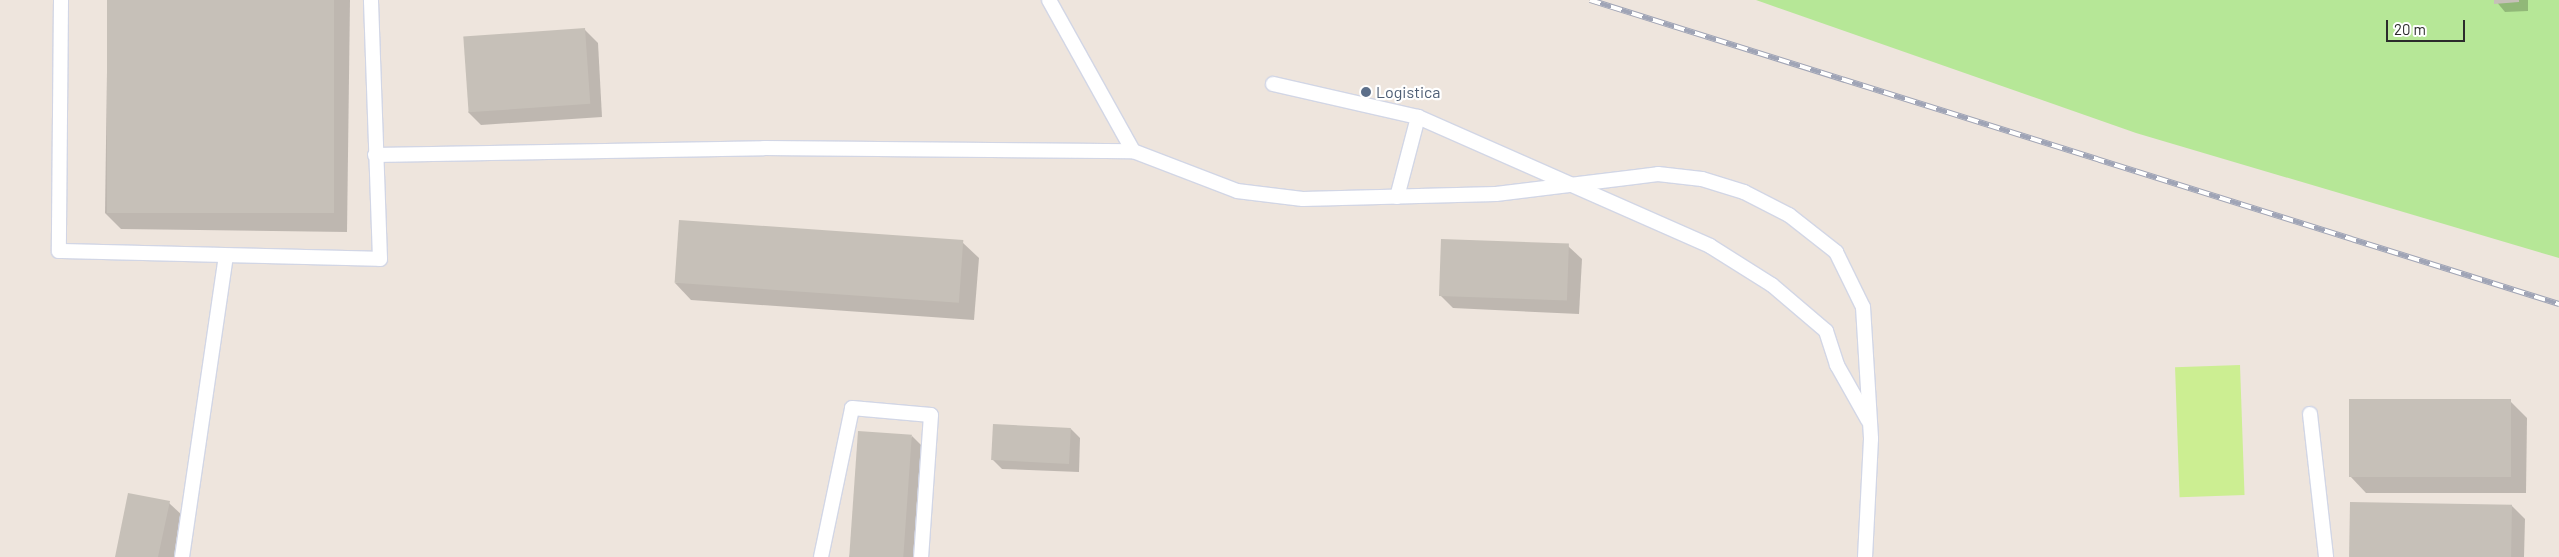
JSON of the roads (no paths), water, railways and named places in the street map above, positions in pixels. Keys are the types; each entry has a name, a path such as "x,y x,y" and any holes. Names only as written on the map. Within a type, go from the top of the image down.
{"lane":[{"path":"61,0 58,251 380,260 371,0"},
{"path":"1049,0 1134,151"},
{"path":"1273,84 1418,117 1574,184 1710,246 1772,285 1826,331 1837,365 1870,422"},
{"path":"1397,196 1418,117"},
{"path":"375,155 764,148 1134,151 1237,191 1303,199 1496,194 1658,174 1702,179 1744,192 1789,215 1836,252 1862,308 1871,439 1865,557"},
{"path":"182,557 226,256"},
{"path":"821,557 852,408 931,415 921,557"},
{"path":"2310,414 2326,557"}],"railway":[{"path":"1590,0 2559,304"}],"place":[{"name":"Logistica","path":"1366,92"}]}
